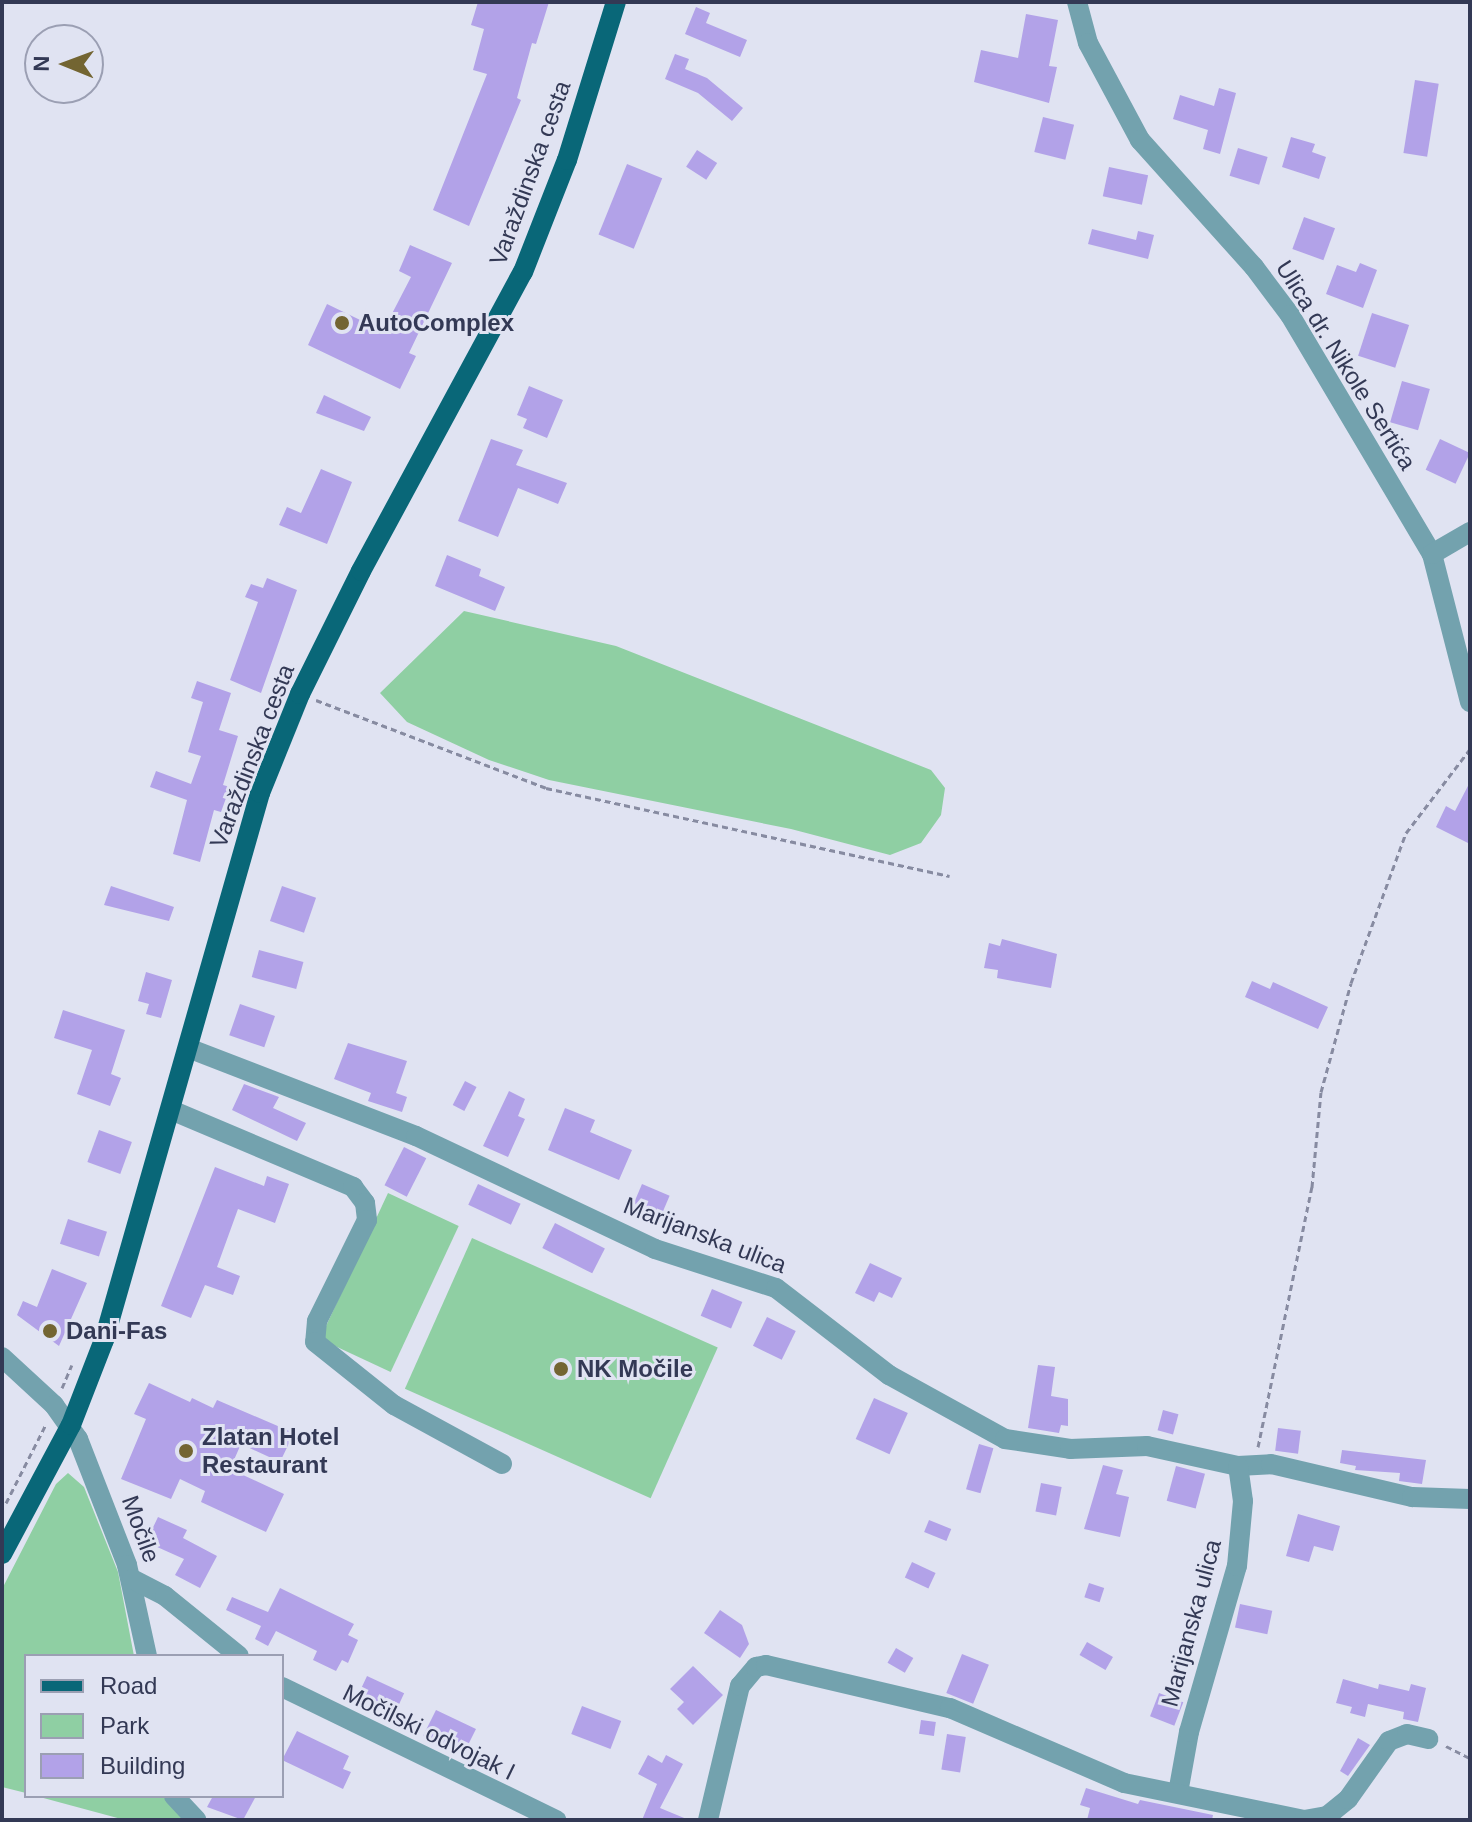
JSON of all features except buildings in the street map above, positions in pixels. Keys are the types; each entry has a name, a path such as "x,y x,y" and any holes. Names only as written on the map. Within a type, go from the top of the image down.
{"main road":[{"name":"Varaždinska cesta","path":"2,1554 71,1425 104,1340 244,842 300,694 523,272 567,160 616,2"}],"street":[{"name":"Ulica dr. Nikole Sertića","path":"1077,2 1088,43 1140,140 1254,267 1290,315 1432,554 1470,702"},
{"path":"1432,554 1470,532"},
{"name":"Marijanska ulica","path":"188,1048 416,1136 655,1249 776,1288 889,1375 1005,1439 1070,1449 1147,1446 1412,1497 1470,1499"},
{"path":"171,1110 353,1187 365,1203 367,1220 317,1321 315,1342 394,1405 502,1464"},
{"path":"2,1357 71,1425"},
{"name":"Močile","path":"71,1425 132,1579 147,1654"},
{"name":"Marijanska ulica","path":"1178,1793 1189,1732 1237,1566 1246,1464"},
{"path":"132,1579 165,1596 237,1654"},
{"path":"708,1820 736,1699 756,1667 785,1666 950,1708 1124,1783 1304,1820 1327,1816 1348,1799 1389,1741 1407,1734 1428,1739"},
{"name":"Močilski odvojak I","path":"284,1688 556,1820"},
{"path":"176,1798 196,1820"}],"path":[{"path":"300,694 546,788 950,876"},
{"path":"1246,1464 1312,1187 1321,1092 1351,983 1406,833 1470,749"},
{"path":"1428,1739 1470,1758"}],"green space":[{"path":"464,611 616,646 931,770 945,788 941,815 921,843 890,855 791,829 549,780 489,760 407,722 380,693"},
{"path":"388,1193 459,1226 391,1372 320,1339"},
{"name":"NK Močile","path":"472,1238 718,1347 651,1498 405,1389"},
{"path":"68,1473 84,1487 118,1572 134,1654 24,1654 24,1792 2,1787 2,1589 56,1484"},
{"path":"43,1798 169,1798 185,1820 125,1820"}],"place":[{"name":"AutoComplex","path":"342,323"},
{"name":"Dani-Fas","path":"50,1331"},
{"name":"NK Močile","path":"561,1369"},
{"name":"Zlatan Hotel Restaurant","path":"186,1451"}]}
